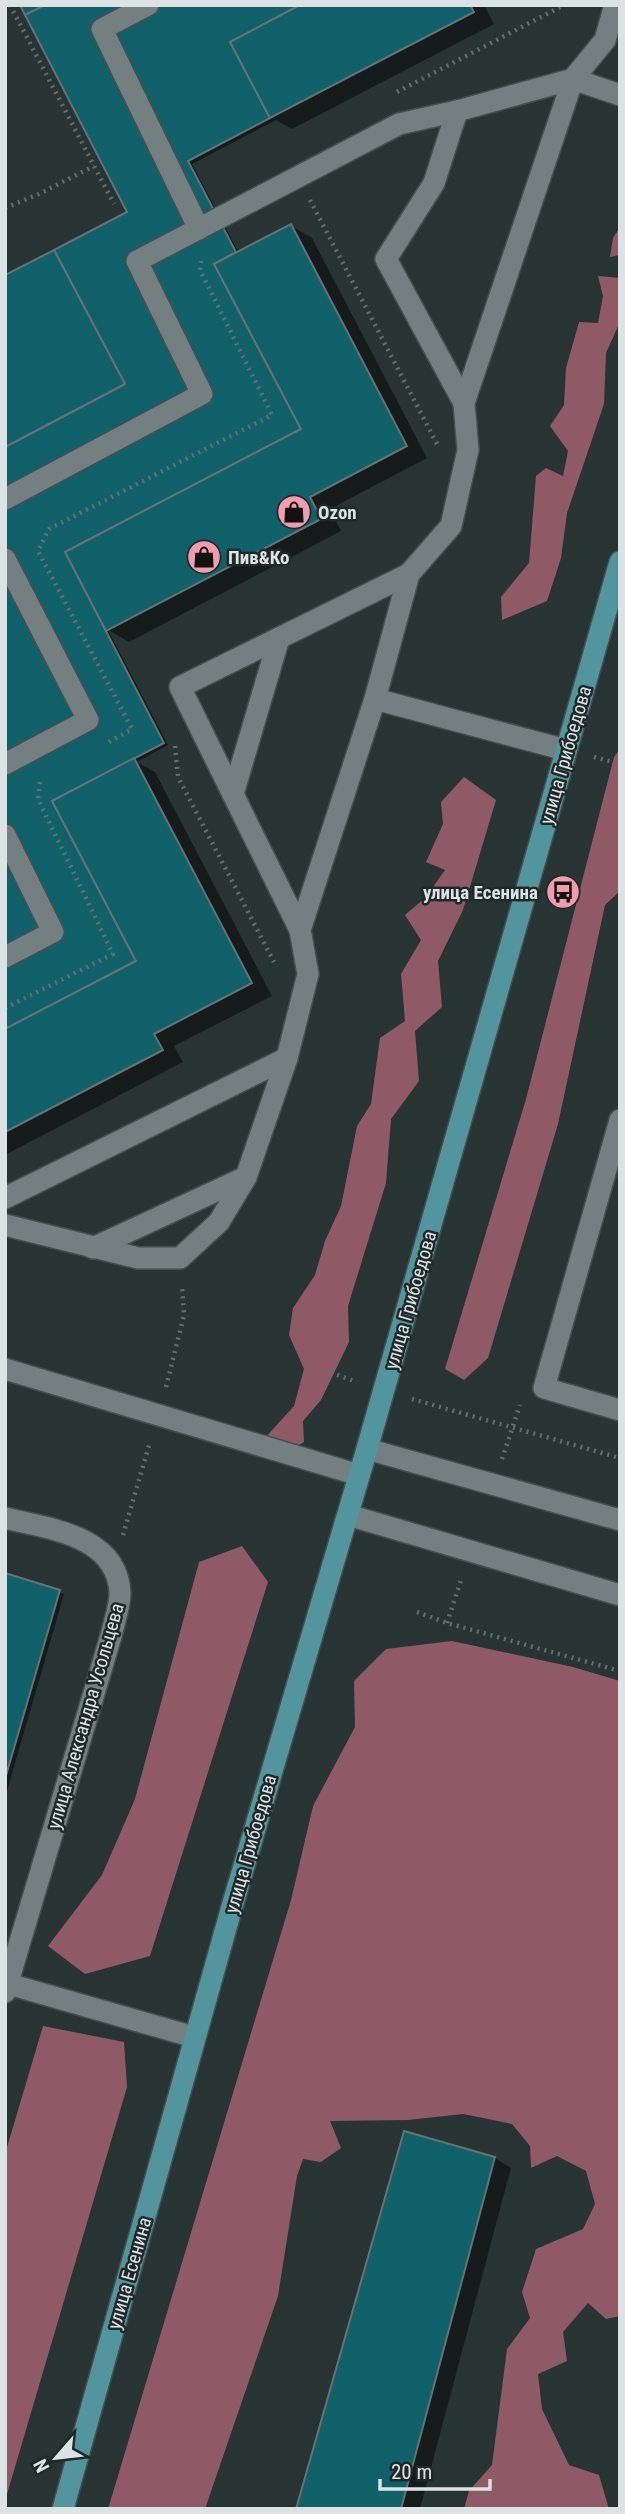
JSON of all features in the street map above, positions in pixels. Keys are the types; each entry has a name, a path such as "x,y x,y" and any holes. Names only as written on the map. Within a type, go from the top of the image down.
{"main road":[{"name":"улица Грибоедова","path":"194,2037 384,1391 620,562"},
{"name":"улица Есенина","path":"63,2509 194,2037"}],"street":[{"path":"148,5 102,29 199,229"},
{"path":"5,1225 138,1258 180,1258 219,1222 246,1177 287,1058 308,974 300,930 180,687 409,575 451,526 468,450 464,402 573,79 605,40 615,5"},
{"path":"5,499 202,394 137,261 399,124 573,79 620,95"},
{"path":"457,111 434,183 386,259 464,402"},
{"path":"5,559 88,720 5,764"},
{"path":"300,930 375,699 409,575"},
{"path":"233,794 279,638"},
{"path":"375,699 566,750"},
{"path":"5,835 53,932 5,957"},
{"path":"5,1198 287,1058"},
{"path":"620,1120 544,1388 620,1410"},
{"path":"93,1248 246,1177"},
{"path":"5,1368 359,1475"},
{"path":"367,1449 620,1520"},
{"path":"348,1515 620,1595"},
{"name":"улица Александра Усольцева","path":"5,1518 83,1538 113,1566 120,1594 111,1636 6,1986"},
{"path":"6,1986 194,2037"}],"path":[{"path":"10,5 114,204"},
{"path":"397,93 564,5"},
{"path":"5,208 94,166"},
{"path":"97,749 132,729 38,551 48,529 272,415 200,270 202,260"},
{"path":"5,1008 113,954 38,799 40,781 52,774"},
{"path":"324,1370 384,1391 620,1458"},
{"path":"494,1485 521,1402"},
{"path":"447,1623 470,1552"},
{"path":"417,1612 447,1623 620,1671"}],"shaded area":[{"path":"620,227 620,255 610,257 613,238"},
{"path":"598,276 620,278 620,322 606,353 604,404 567,513 561,558 547,601 502,620 501,597 529,563 536,476 546,468 563,476 568,451 550,426 564,405 566,368 579,322 598,323 603,296"},
{"path":"620,749 620,891 605,905 558,1124 488,1358 464,1380 445,1369 526,1099 614,757"},
{"path":"464,777 496,800 463,910 438,961 442,1007 415,1031 419,1081 391,1119 386,1183 348,1306 349,1342 321,1400 303,1421 304,1442 282,1455 264,1439 294,1406 304,1369 289,1335 293,1308 315,1275 325,1241 341,1206 357,1126 371,1104 380,1038 405,1021 401,974 421,940 405,915 426,897 445,870 426,862 443,824 441,802"},
{"path":"242,1546 268,1582 150,1956 85,1974 48,1946 102,1875 135,1799 199,1562"},
{"path":"452,1641 573,1667 620,1681 620,2316 606,2319 588,2303 563,2332 567,2361 538,2374 542,2409 569,2465 599,2475 609,2509 464,2509 469,2491 492,2465 507,2349 530,2318 522,2292 536,2249 583,2229 595,2204 586,2171 557,2156 531,2168 530,2146 512,2124 463,2114 408,2120 330,2121 341,2148 321,2162 303,2159 297,2176 278,2296 205,2509 108,2509 291,1900 313,1806 355,1727 354,1681 386,1649"},
{"path":"43,2026 124,2042 127,2087 5,2501 5,2154"}],"building":[{"path":"20,5 45,5 25,15"},
{"path":"45,5 300,5 230,42 270,118 188,161 236,252 214,264 301,429 65,552 164,743 52,801 136,961 5,1029 5,447 125,384 54,250 127,212 25,15"},
{"path":"300,5 470,5 474,12 270,118 230,42"},
{"path":"291,224 407,446 310,497 321,519 106,631 65,552 301,429 214,264"},
{"path":"54,250 125,384 5,447 5,275"},
{"path":"134,758 252,983 154,1034 163,1050 5,1132 5,1029 136,961 52,801"},
{"path":"5,1573 60,1590 5,1779"},
{"path":"404,2131 495,2157 401,2509 296,2509"}],"place":[{"name":"Ozon","path":"294,512"},
{"name":"Пив&Ко","path":"204,557"},
{"name":"улица Есенина","path":"563,892"}]}
